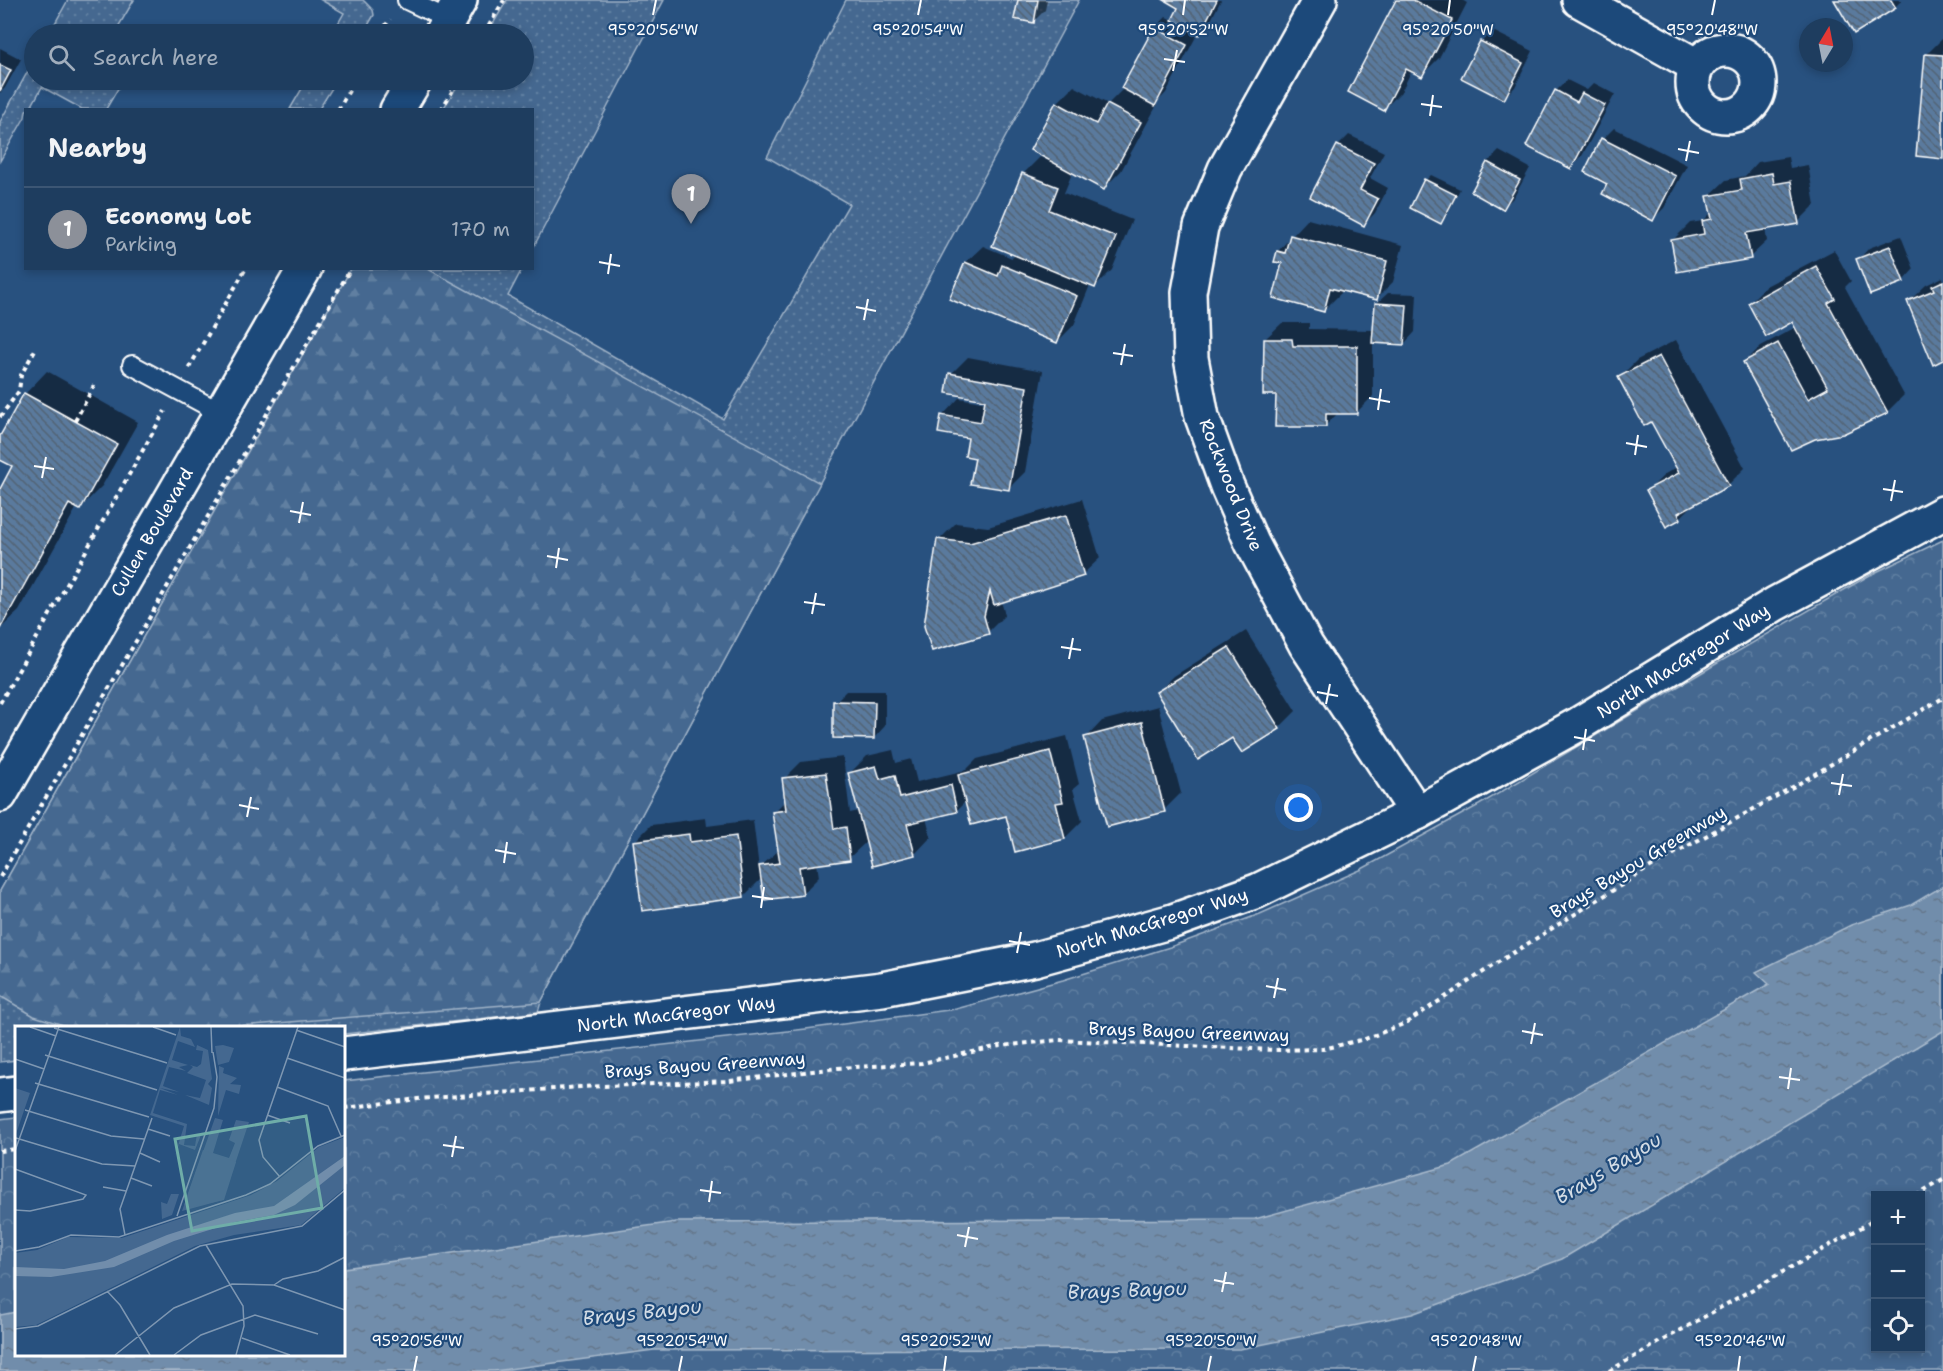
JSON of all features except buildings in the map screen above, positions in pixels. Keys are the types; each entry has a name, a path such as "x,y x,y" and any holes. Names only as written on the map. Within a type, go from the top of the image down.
{"street":[{"name":"Rockwood Drive","path":"1320,0 1225,169 1201,227 1189,292 1191,358 1202,417 1227,486 1252,543 1306,645 1417,813"},
{"path":"1579,0 1697,66"},
{"path":"398,108 409,90"},
{"name":"Cullen Boulevard","path":"0,795 304,270"},
{"name":"North MacGregor Way","path":"345,1054 882,989 1035,959 1173,921 1257,891 1417,813 1577,725 1775,604 1943,513"},
{"path":"0,1095 15,1093"}],"lane":[{"path":"407,0 450,18"},
{"path":"132,365 221,413"}],"path":[{"path":"490,24 504,0"},
{"path":"339,108 349,90"},
{"path":"442,108 453,90"},
{"path":"187,372 245,270"},
{"path":"0,877 350,270"},
{"path":"0,417 19,391 21,375 36,348"},
{"path":"75,421 96,382"},
{"path":"0,703 171,401"},
{"name":"Brays Bayou Greenway","path":"345,1108 418,1099 580,1087 729,1081 838,1068 922,1063 1000,1046 1059,1040 1274,1050 1323,1049 1365,1039 1406,1023 1647,869 1798,784 1943,698"},
{"path":"0,1151 15,1149"},
{"path":"1924,1191 1943,1180"},
{"path":"1610,1371 1871,1220"}],"green space":[{"path":"68,0 134,0 120,24 55,24"},
{"path":"321,0 363,0 373,10 374,15 369,24 338,24 344,13"},
{"path":"507,0 664,0 534,246 534,108 444,108 455,90 534,90 534,24 493,24"},
{"path":"846,0 1079,0 541,1002 538,1012 345,1034 345,1026 15,1026 15,1060 0,1062 0,891 350,270 521,270 508,296 723,419 849,204 767,157"},
{"path":"24,78 24,90 40,90 31,108 24,108 24,119 0,161 0,122"},
{"path":"47,90 117,90 107,108 80,108"},
{"path":"301,90 331,90 320,108 291,108"},
{"path":"350,270 430,270 820,483 541,1002 233,1026 66,1026 34,1016 0,996 0,891"},
{"path":"1943,540 1943,1371 0,1371 0,1119 15,1117 15,1356 345,1356 345,1081 806,1029 956,1009 1063,980 1170,947 1260,914 1360,870 1479,805 1870,575"}],"water":[{"name":"Brays Bayou","path":"1943,886 1943,1031 1562,1259 1412,1314 1240,1349 654,1350 494,1371 0,1371 0,1315 15,1312 15,1356 345,1356 345,1268 676,1222 1255,1219 1451,1165 1769,984 1756,972 1851,925 1911,905"}],"place":[{"name":"Economy Lot","path":"691,224"}]}
